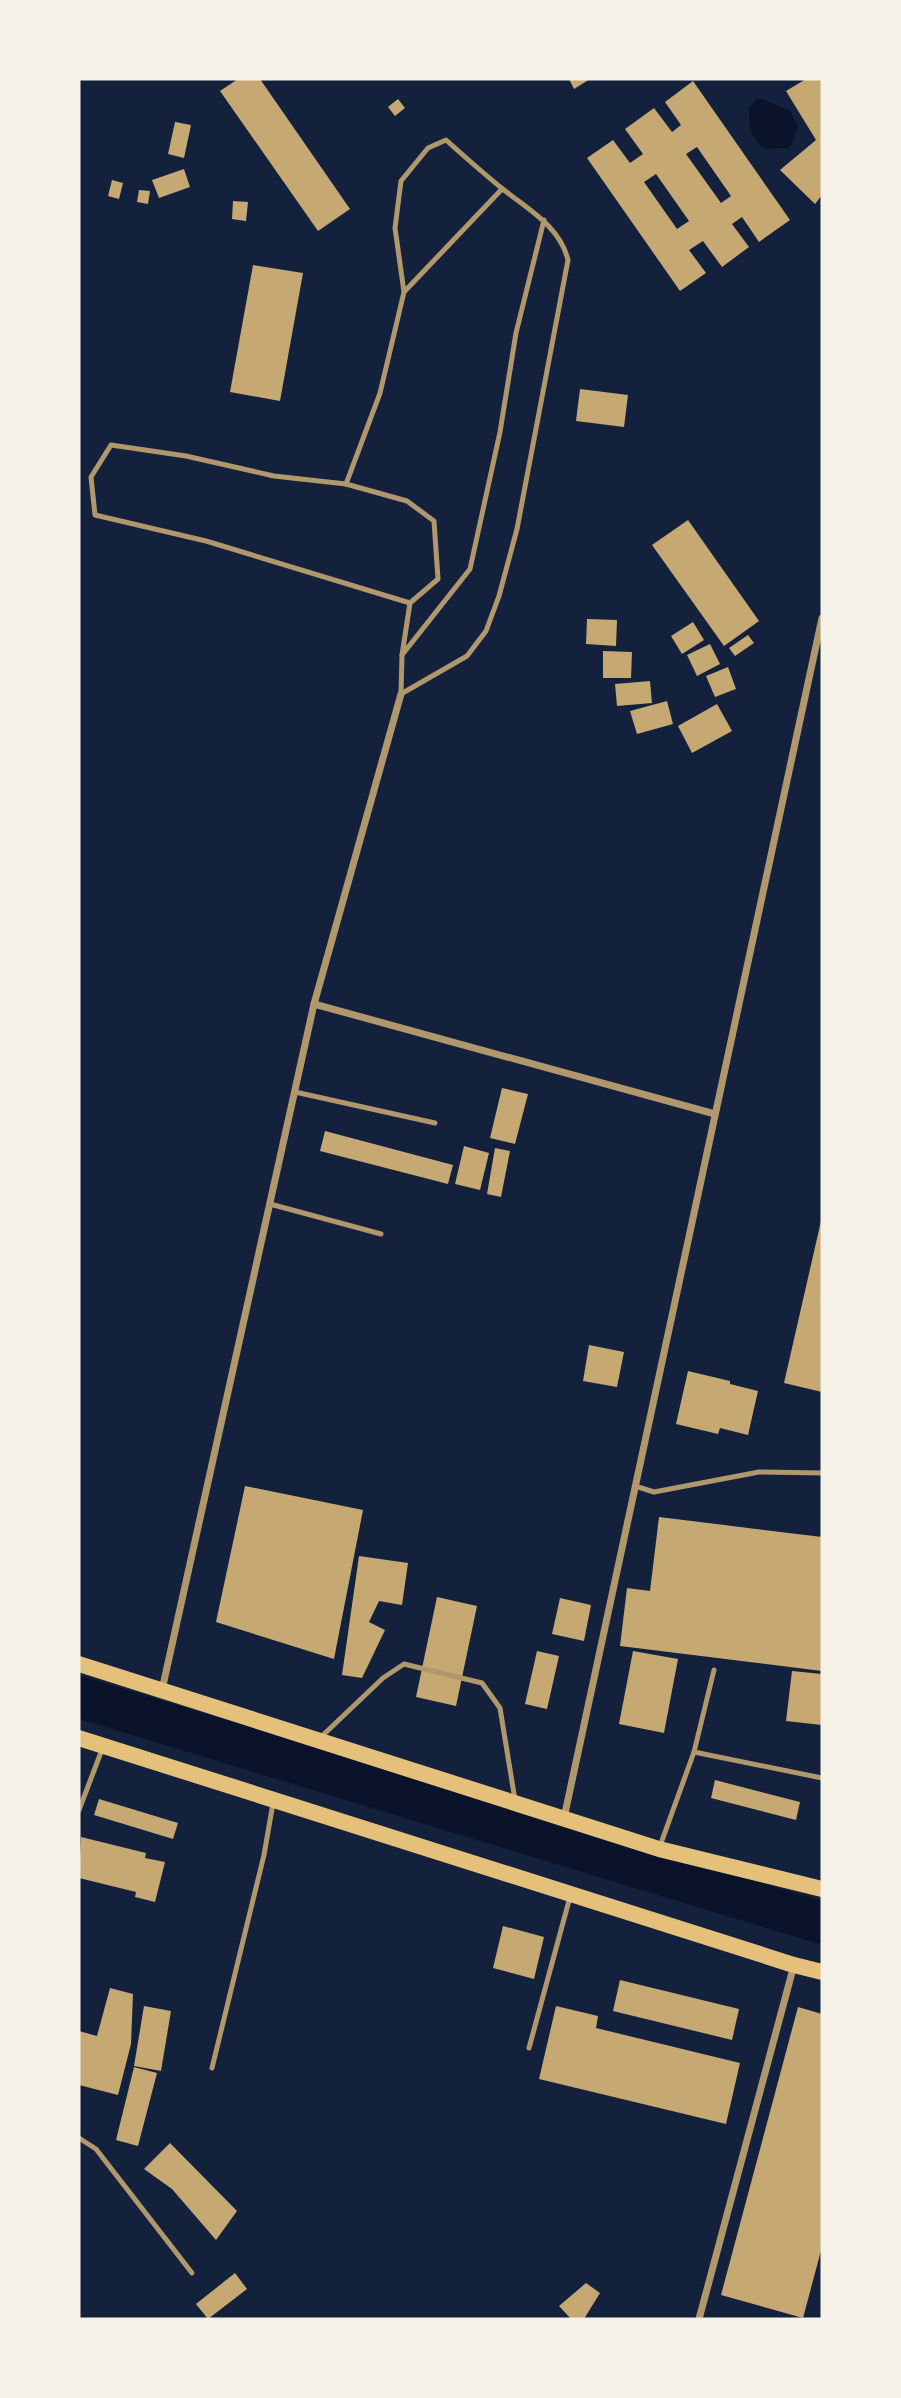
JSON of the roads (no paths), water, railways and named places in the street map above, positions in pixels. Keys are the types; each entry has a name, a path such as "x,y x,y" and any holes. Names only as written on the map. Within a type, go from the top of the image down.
{"highway":[{"path":"79,1664 659,1849 822,1889"},
{"path":"79,1738 822,1972"}],"street":[{"path":"564,1819 822,618"},
{"path":"162,1691 314,1004 401,694"},
{"path":"314,1004 715,1114"},
{"path":"699,2319 794,1965"}],"lane":[{"path":"346,484 380,393 404,292 395,228 401,181 428,148 446,140 502,189 544,220 564,246 568,260 517,529 499,596 486,631 467,656 401,694"},
{"path":"404,292 502,189"},
{"path":"402,655 470,569 500,432 516,333 544,220"},
{"path":"401,694 402,655 410,603 438,579 434,521 407,502 346,484 274,476 186,456 111,445 91,477 95,515 206,541 410,603"},
{"path":"295,1092 435,1124"},
{"path":"270,1204 381,1234"},
{"path":"635,1486 654,1492 759,1472 822,1473"},
{"path":"318,1740 383,1678 404,1664 482,1683 499,1708 515,1804"},
{"path":"659,1849 694,1752 714,1670"},
{"path":"79,1810 103,1746"},
{"path":"694,1752 822,1778"},
{"path":"212,2068 264,1855 274,1800"},
{"path":"528,2048 571,1894"},
{"path":"79,2138 96,2149 192,2273"}],"water":[{"path":"763,99 790,111 798,127 788,148 765,149 756,140 750,126 749,108 756,100"}],"waterway":[{"path":"79,1697 822,1923"}]}
